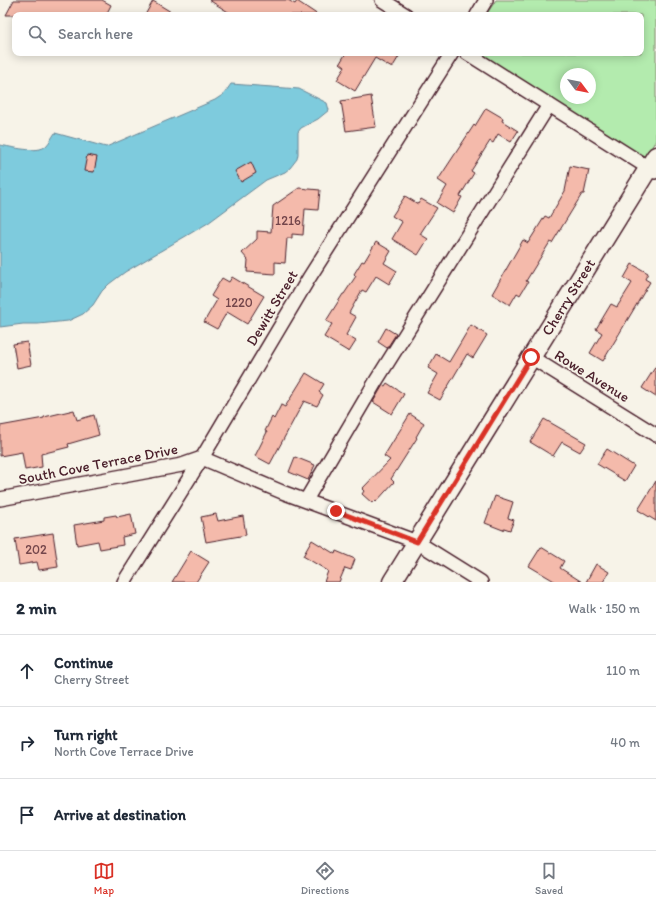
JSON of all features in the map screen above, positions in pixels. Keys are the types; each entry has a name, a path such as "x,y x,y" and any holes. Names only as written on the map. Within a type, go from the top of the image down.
{"street":[{"path":"382,0 401,12"},
{"path":"479,12 486,0"},
{"name":"Dewitt Street","path":"124,582 202,458 309,278 450,56"},
{"path":"472,56 549,105 653,165"},
{"path":"306,500 376,381 549,105"},
{"name":"Cherry Street","path":"392,582 531,357 653,165"},
{"name":"Rowe Avenue","path":"531,357 656,434"},
{"path":"202,458 306,500 417,542 481,582"},
{"name":"South Cove Terrace Drive","path":"0,499 182,465 202,458"}],"green space":[{"path":"496,0 656,0 656,140 645,158 560,104 596,104 596,68 560,68 560,104 485,56 644,56 644,12 488,12"}],"water":[{"path":"231,84 299,89 327,103 329,110 318,119 301,128 298,132 297,159 290,168 285,172 266,180 208,223 125,272 102,291 93,305 83,314 68,321 0,327 0,145 37,150 46,146 55,133 106,147 215,100 224,94"}],"building":[{"path":"14,0 102,0 111,5 108,12 12,12 12,15 6,15"},
{"path":"209,0 288,0 295,4 297,1 314,12 228,12"},
{"path":"153,1 171,12 147,12"},
{"path":"344,56 399,56 392,68 375,58 355,91 337,80 345,67 340,63"},
{"path":"371,96 376,127 346,131 341,101"},
{"path":"486,108 503,118 502,121 518,131 511,142 498,134 493,143 490,141 471,171 474,173 460,196 462,197 453,213 437,203 447,186 438,180"},
{"path":"87,155 97,157 94,172 84,171"},
{"path":"251,162 256,173 241,182 235,171"},
{"path":"570,166 589,170 584,194 582,194 552,243 550,242 526,281 528,282 520,295 517,293 510,305 492,294 523,240 528,243 545,216 549,218 565,191"},
{"path":"299,188 320,190 318,210 305,209 303,235 292,234 292,238 287,238 285,263 275,262 275,274 247,272 248,260 242,253 257,239 257,231 271,232 273,206"},
{"path":"405,196 418,204 421,199 437,208 420,234 428,239 418,255 392,239 402,222 392,216"},
{"path":"376,242 391,251 384,263 397,271 389,284 376,276 366,292 362,290 349,313 356,317 346,335 356,341 349,352 324,337 332,324 326,321 356,276 354,274 362,261 364,262"},
{"path":"632,264 648,273 645,279 650,282 603,361 590,353 602,333 596,329 611,304 617,307 632,283 624,278"},
{"path":"232,277 264,296 247,324 227,312 217,329 204,322 217,300 211,296 222,278 229,282"},
{"path":"471,325 487,335 473,358 467,354 440,400 427,393 438,374 428,368 436,354 449,362"},
{"path":"386,328 396,334 387,348 378,342"},
{"path":"27,342 31,365 17,368 13,344"},
{"path":"656,366 656,397 642,388"},
{"path":"306,373 324,384 319,392 323,395 317,406 304,401 270,464 255,456 267,432 265,431 272,417 274,419 281,405 285,407"},
{"path":"387,383 404,394 392,414 373,402 383,385 385,386"},
{"path":"74,410 77,420 94,415 99,435 68,444 69,447 41,454 42,467 25,470 22,452 0,456 0,426 44,418"},
{"path":"410,414 424,423 416,437 417,438 391,479 394,482 376,502 374,500 372,503 362,494 364,491 362,489 390,460 384,456"},
{"path":"544,419 586,443 580,452 562,442 553,456 530,442"},
{"path":"607,449 634,466 625,481 597,464"},
{"path":"295,457 315,465 308,480 289,472"},
{"path":"656,481 656,521 638,510"},
{"path":"495,496 513,502 508,518 514,520 510,530 504,528 503,530 485,523"},
{"path":"131,514 135,534 122,537 123,545 100,549 98,541 77,545 74,525 104,520 104,517 116,515 117,517"},
{"path":"216,514 218,521 243,516 246,535 206,542 201,517"},
{"path":"53,533 58,567 39,570 37,562 19,565 15,539"},
{"path":"312,540 335,554 336,551 355,559 351,570 345,568 339,582 324,582 328,571 303,556"},
{"path":"541,547 564,561 560,568 582,582 556,582 529,566"},
{"path":"191,551 209,562 196,582 172,582"},
{"path":"596,564 609,572 603,582 586,582"}],"route":[{"path":"336,511 417,542 531,357"}]}
